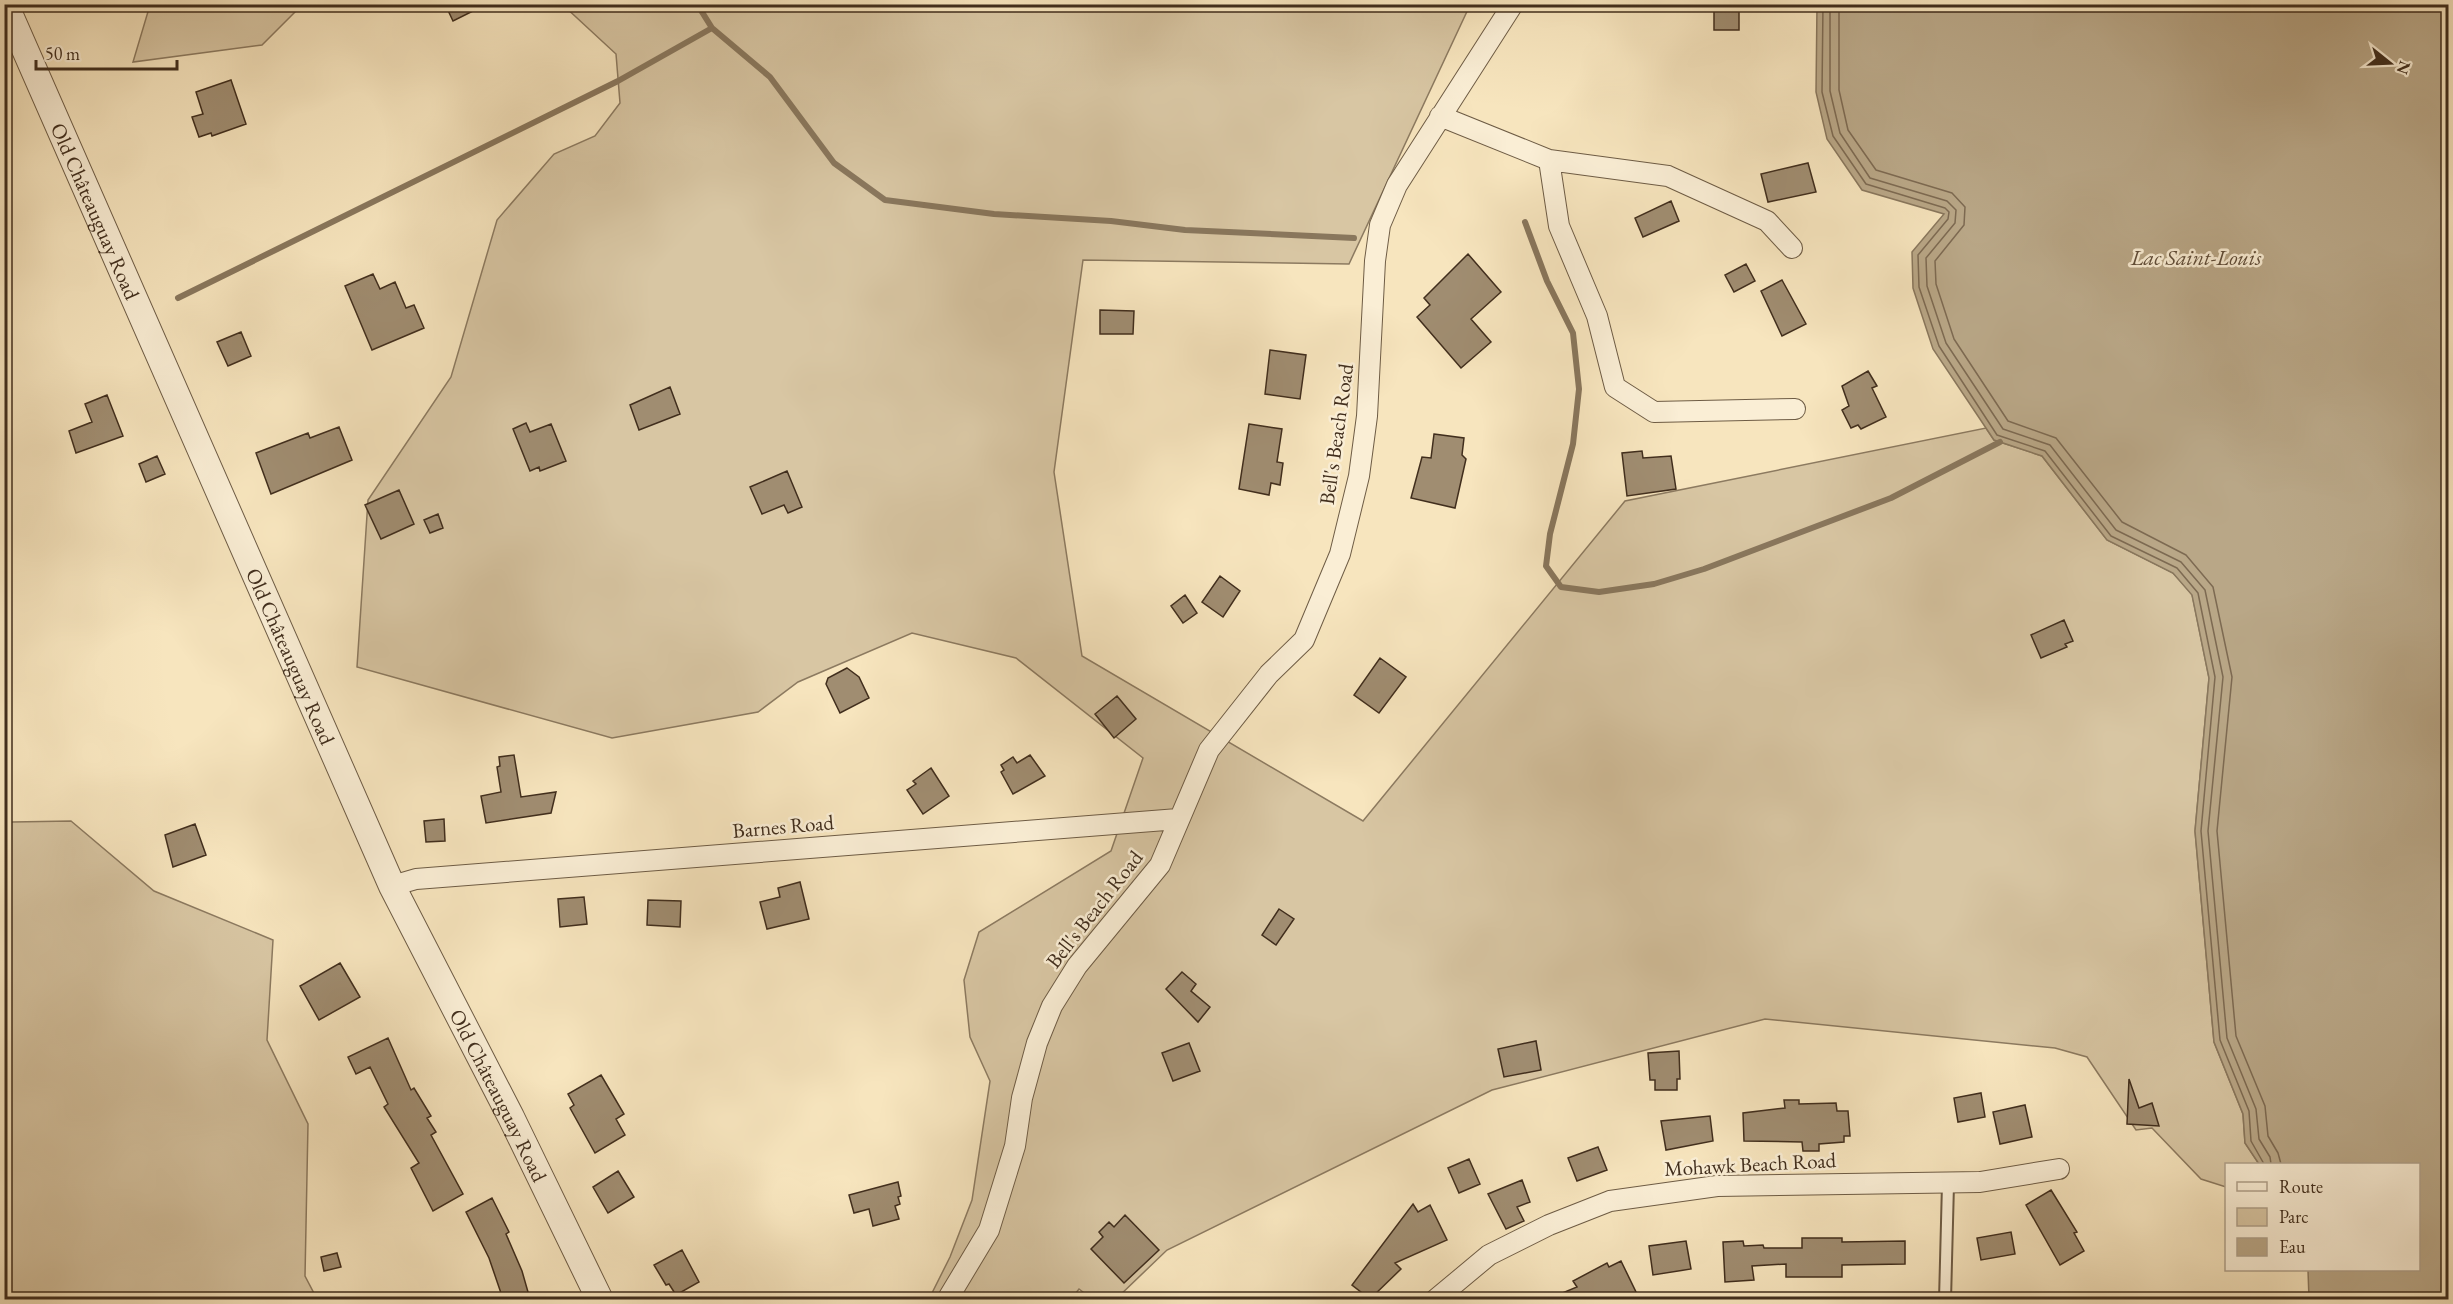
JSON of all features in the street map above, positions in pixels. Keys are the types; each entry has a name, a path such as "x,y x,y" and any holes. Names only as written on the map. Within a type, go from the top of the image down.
{"street":[{"name":"Old Châteauguay Road","path":"5,4 392,886 511,1117 600,1299"},
{"name":"Bell's Beach Road","path":"947,1299 989,1230 1016,1146 1022,1098 1037,1043 1052,1006 1077,966 1160,865 1209,750 1269,674 1304,640 1340,554 1359,476 1364,436 1375,261 1380,225 1397,185 1513,4"},
{"path":"1440,116 1549,160 1668,176 1767,221 1792,248"},
{"path":"1549,160 1559,226 1597,316 1615,387 1654,412 1795,409"},
{"name":"Barnes Road","path":"392,886 428,878 1178,819"},
{"name":"Mohawk Beach Road","path":"1435,1299 1490,1256 1549,1225 1610,1201 1717,1186 1948,1184 1980,1182 2059,1169"}],"lane":[{"path":"1946,1299 1948,1184"}],"green space":[{"path":"150,4 302,5 262,45 133,62"},
{"path":"563,5 1470,5 1349,264 1083,260 1054,472 1082,656 1363,821 1625,501 1986,428 1994,440 2042,456 2107,540 2173,573 2192,594 2209,678 2195,831 2214,1042 2243,1114 2245,1143 2258,1163 2225,1163 2225,1187 2201,1179 2152,1128 2136,1130 2087,1057 2055,1048 1765,1019 1492,1090 1167,1250 1116,1299 1092,1299 1079,1289 1071,1299 929,1299 950,1257 972,1200 990,1081 970,1037 964,980 979,932 1111,851 1143,758 1016,658 912,633 798,682 758,712 612,738 357,667 368,500 451,377 497,220 554,154 595,136 620,103 616,54"},
{"path":"71,821 154,891 273,940 267,1040 308,1124 305,1276 317,1299 5,1299 5,826 12,822"}],"water":[{"name":"Lac Saint-Louis","path":"1817,5 2448,5 2448,1299 2309,1299 2308,1271 2420,1271 2420,1163 2258,1163 2245,1143 2243,1114 2214,1042 2195,831 2209,678 2192,595 2173,573 2107,540 2042,456 1994,440 1933,349 1913,288 1912,252 1944,214 1862,190 1827,139 1816,92"}],"building":[{"path":"445,4 487,4 453,21"},
{"path":"1714,4 1739,4 1739,30 1714,30"},
{"path":"231,80 246,124 212,136 211,133 199,137 192,117 203,114 196,92"},
{"path":"1808,163 1816,192 1768,202 1761,174"},
{"path":"1671,201 1679,221 1643,237 1635,218"},
{"path":"1468,254 1501,292 1471,319 1491,342 1461,368 1417,317 1430,305 1424,298"},
{"path":"1746,264 1755,281 1734,292 1725,275"},
{"path":"373,274 380,289 395,282 406,308 414,305 424,328 372,350 345,286"},
{"path":"1782,280 1806,324 1782,336 1761,291"},
{"path":"1100,310 1134,311 1133,334 1100,334"},
{"path":"241,332 251,356 228,366 217,342"},
{"path":"1270,350 1306,355 1300,399 1265,394"},
{"path":"1868,371 1877,386 1872,388 1886,417 1861,429 1858,425 1851,428 1842,410 1849,406 1842,386"},
{"path":"670,387 680,414 639,430 630,405"},
{"path":"107,395 123,436 76,453 69,431 92,422 85,404"},
{"path":"526,423 530,432 551,424 566,461 540,471 539,467 530,471 513,429"},
{"path":"1249,424 1282,429 1277,462 1283,463 1280,485 1271,483 1269,495 1239,489"},
{"path":"339,427 352,460 271,494 256,453 308,433 310,438"},
{"path":"1434,434 1464,438 1462,455 1466,459 1455,508 1411,498 1422,457 1431,458"},
{"path":"1642,451 1643,458 1671,456 1676,489 1627,496 1622,453"},
{"path":"157,456 165,474 146,482 139,464"},
{"path":"787,471 802,507 788,513 784,505 762,514 750,487"},
{"path":"399,490 414,524 381,539 365,505"},
{"path":"438,514 443,528 430,533 424,520"},
{"path":"1220,576 1240,591 1223,617 1202,602"},
{"path":"1185,595 1197,613 1183,623 1171,606"},
{"path":"2064,620 2073,641 2065,644 2067,647 2041,658 2031,635"},
{"path":"1380,658 1406,677 1379,713 1354,695"},
{"path":"847,668 859,677 869,698 840,713 826,684 828,678"},
{"path":"1117,696 1136,719 1114,738 1095,714"},
{"path":"514,755 521,797 556,792 551,813 486,823 481,796 501,792 497,767 500,766 499,757"},
{"path":"1030,755 1045,776 1013,794 1001,772 1004,770 1001,765 1013,757 1017,763"},
{"path":"931,768 949,796 923,814 907,790 916,784 913,781"},
{"path":"444,819 445,841 426,842 424,821"},
{"path":"195,824 206,855 173,867 165,835"},
{"path":"800,882 809,919 767,929 760,902 780,897 778,888"},
{"path":"584,897 587,924 560,927 558,899"},
{"path":"648,900 681,901 680,927 647,925"},
{"path":"1279,909 1294,919 1276,945 1262,935"},
{"path":"340,963 360,997 319,1020 300,986"},
{"path":"1182,972 1196,984 1191,991 1210,1007 1198,1022 1166,989"},
{"path":"388,1038 411,1090 414,1088 431,1116 427,1118 436,1132 431,1135 463,1194 433,1211 411,1168 419,1163 384,1107 388,1104 370,1067 356,1074 348,1057"},
{"path":"1536,1041 1541,1070 1504,1077 1498,1049"},
{"path":"1189,1043 1200,1071 1173,1081 1162,1053"},
{"path":"1679,1051 1680,1079 1677,1079 1677,1090 1655,1090 1655,1080 1650,1080 1648,1053"},
{"path":"601,1075 624,1114 616,1119 625,1135 595,1153 570,1108 574,1105 568,1094"},
{"path":"2129,1079 2139,1108 2152,1103 2159,1126 2127,1124"},
{"path":"1981,1093 1985,1117 1958,1122 1954,1098"},
{"path":"1784,1100 1799,1100 1799,1104 1836,1103 1837,1111 1848,1111 1850,1136 1844,1136 1844,1142 1819,1144 1819,1151 1803,1151 1802,1142 1744,1141 1743,1113 1785,1108"},
{"path":"2025,1105 2032,1137 2000,1144 1993,1112"},
{"path":"1710,1116 1713,1141 1666,1150 1661,1121"},
{"path":"1598,1147 1607,1170 1577,1181 1568,1158"},
{"path":"1469,1159 1480,1184 1459,1193 1448,1168"},
{"path":"618,1171 634,1197 608,1213 593,1187"},
{"path":"1522,1180 1530,1202 1517,1207 1524,1221 1506,1229 1488,1194"},
{"path":"898,1182 900,1204 895,1206 899,1219 873,1226 869,1209 854,1213 849,1195"},
{"path":"2051,1190 2077,1232 2074,1233 2084,1251 2060,1265 2026,1205"},
{"path":"492,1198 509,1232 506,1234 522,1271 530,1299 503,1299 489,1258 466,1212"},
{"path":"1413,1204 1418,1212 1430,1205 1447,1240 1395,1263 1401,1269 1370,1299 1352,1285"},
{"path":"1125,1215 1159,1250 1124,1283 1091,1249 1103,1237 1099,1232 1109,1222 1114,1227"},
{"path":"2011,1232 2015,1254 1981,1260 1977,1238"},
{"path":"1802,1238 1842,1238 1842,1242 1905,1241 1905,1264 1842,1265 1842,1277 1786,1277 1786,1264 1752,1266 1754,1280 1725,1282 1723,1242 1743,1241 1744,1246 1763,1245 1764,1248 1802,1248"},
{"path":"1686,1241 1691,1269 1653,1275 1649,1246"},
{"path":"682,1250 699,1282 676,1295 669,1284 666,1285 654,1265"},
{"path":"337,1253 341,1267 324,1271 321,1257"},
{"path":"1621,1261 1636,1292 1621,1299 1548,1299 1577,1287 1573,1281 1607,1263 1609,1267"}],"waterway":[{"path":"697,4 712,28"},
{"path":"178,298 618,81 712,28 770,77 834,163 885,200 994,214 1111,221 1185,230 1354,238"},
{"path":"1525,222 1547,281 1573,333 1579,389 1573,444 1550,534 1546,566 1561,587 1599,592 1654,584 1704,569 1891,498 2000,442"}]}
